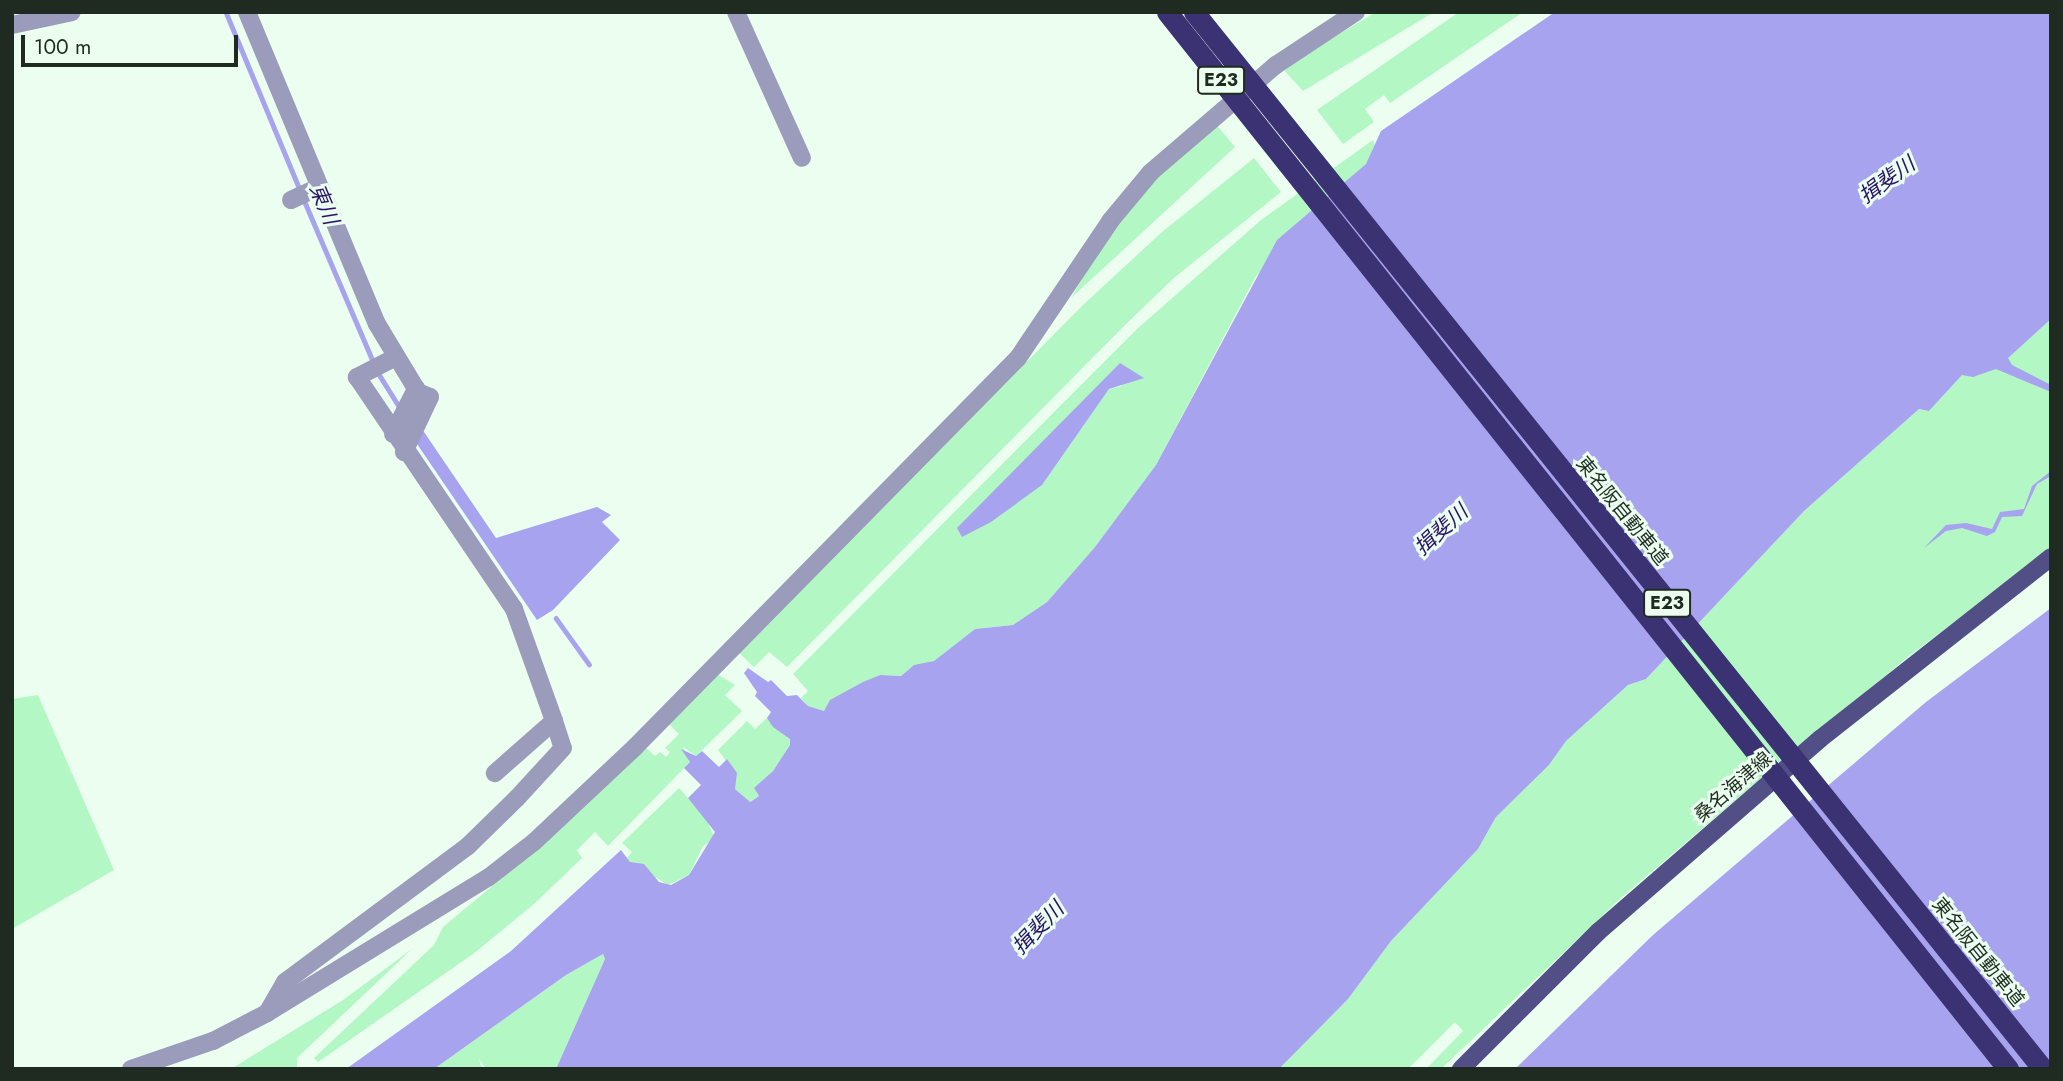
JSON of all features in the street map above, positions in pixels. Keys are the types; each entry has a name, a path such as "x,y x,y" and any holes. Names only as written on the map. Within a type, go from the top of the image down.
{"highway":[{"name":"E23","path":"1167,12 2008,1069"},
{"name":"東名阪自動車道","path":"1194,12 2043,1069"}],"main road":[{"name":"桑名海津線","path":"1461,1069 1598,932 1820,739 2051,557"}],"street":[{"path":"12,25 72,12"},
{"path":"247,12 316,188 394,358 416,389 430,397 404,452"},
{"path":"736,12 802,159"},
{"path":"131,1069 213,1041 267,1013 489,877 534,842 635,747 1018,358 1111,220 1151,172 1276,65 1356,12"},
{"path":"291,200 316,188"},
{"path":"267,1013 285,982 468,846 563,748 514,609 404,452 357,377 394,358"},
{"path":"393,433 416,389"},
{"path":"495,773 554,721"}],"green space":[{"path":"1376,12 1434,12 1303,91 1282,68"},
{"path":"1459,12 1523,12 1390,103 1384,95 1365,109 1374,122 1343,144 1317,110"},
{"path":"1215,123 1235,147 1071,298 1102,245 1133,205 1166,167"},
{"path":"1373,140 1376,148 1366,164 1256,276 1156,465 1095,547 1047,602 1013,625 975,629 934,661 910,668 901,676 880,675 833,699 824,711 808,706 801,698 808,691 793,674 1137,329 1261,220","holes":["1120,363 1122,386 1109,389 1042,485 1005,510"]},
{"path":"1254,158 1281,192 1175,277 1125,325 787,667 769,652 754,667 738,652 1085,303 1162,232"},
{"path":"2051,319 2051,549 1908,657 1737,799 1621,898 1441,1069 1426,1069 1463,1031 1455,1022 1408,1069 1279,1069 1348,999 1391,941 1478,849 1496,817 1549,765 1566,741 1628,685 1646,679 1804,511 1919,409 1929,411 1962,375 1979,375 2001,364"},
{"path":"717,674 735,685 725,695 742,711 696,756 683,747 690,762 608,846 595,832 577,850 582,858 534,904 473,954 318,1062 314,1058 434,945 443,927 538,848 645,747 655,756 660,752 666,757 670,752 665,748 679,734 668,723"},
{"path":"38,695 114,870 12,929 12,699"},
{"path":"767,718 790,739 790,745 773,771 754,788 759,796 749,802 735,789 734,771 718,750 747,721 755,729"},
{"path":"679,788 706,818 715,839 703,846 689,875 668,885 630,862 627,858 632,852 622,843"},
{"path":"412,949 297,1058 297,1069 231,1069 343,1000"},
{"path":"603,954 605,959 556,1069 486,1069 479,1059 482,1069 434,1069 566,975"}],"water":[{"name":"揖斐川","path":"1555,12 2051,12 2051,319 2008,358 2012,365 2051,385 2051,392 1996,369 1973,377 1962,375 1929,411 1919,409 1804,511 1646,679 1628,685 1566,741 1549,765 1496,817 1478,849 1391,941 1348,999 1279,1069 556,1069 605,959 603,954 566,975 434,1069 346,1069 511,951 621,850 630,862 644,864 659,882 671,885 689,875 715,832 688,798 701,785 684,768 690,762 681,749 696,756 702,751 719,767 727,759 737,773 735,789 750,802 759,796 754,788 773,771 790,745 790,739 773,727 767,718 771,712 755,696 757,692 744,673 748,668 768,682 771,680 787,696 797,695 808,706 824,711 830,700 863,682 880,675 901,676 914,665 934,661 975,629 1013,625 1047,602 1095,547 1156,465 1277,240 1366,164 1381,131"},
{"path":"1120,363 1144,378 1109,389 1042,485 991,522 962,537 957,528"},
{"path":"422,429 496,538 597,507 611,515 602,522 620,540 553,610 537,620 415,441"},
{"path":"2051,471 2051,476 2037,484 2022,516 2002,517 1995,532 1987,536 1962,528 1946,531 1924,548 1946,525 1966,523 1992,529 2000,512 2024,509 2032,486"},
{"path":"2051,608 2051,1069 1515,1069 1653,935 1926,702"}],"waterway":[{"name":"東川","path":"226,12 301,192"},
{"name":"東川","path":"304,200 374,363"},
{"name":"東川","path":"377,371 398,405"},
{"name":"東川","path":"556,618 589,664"}]}
